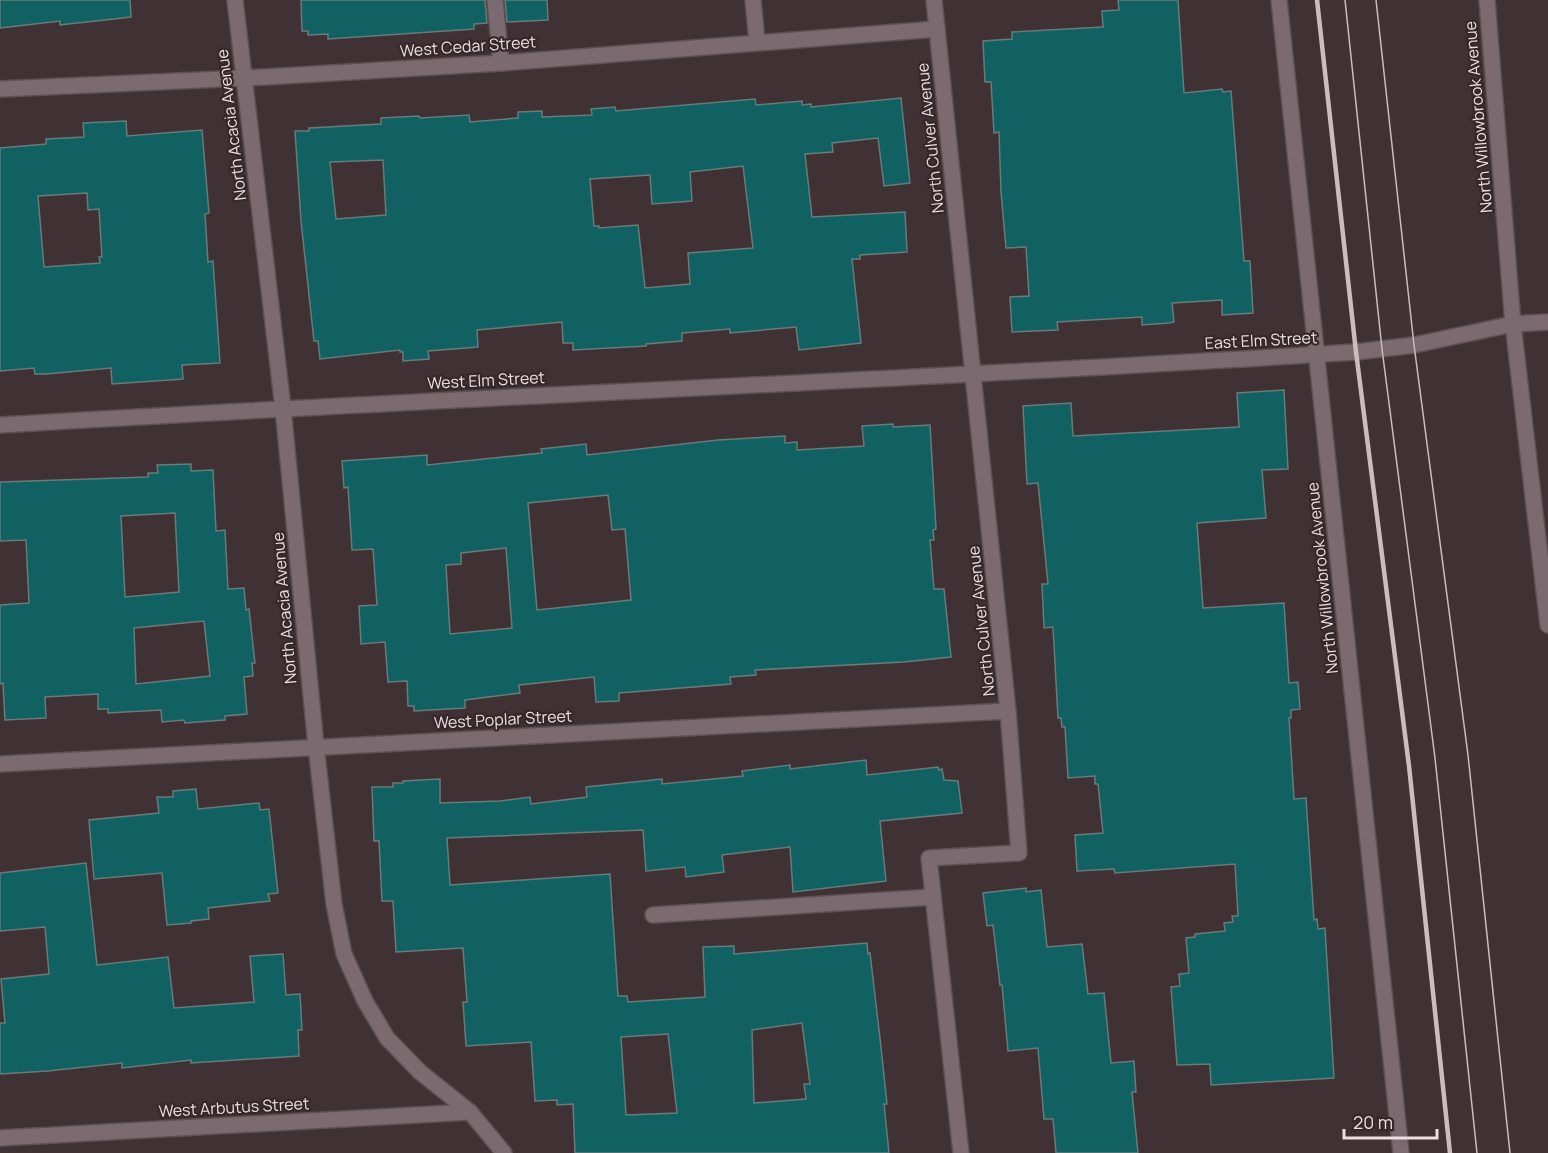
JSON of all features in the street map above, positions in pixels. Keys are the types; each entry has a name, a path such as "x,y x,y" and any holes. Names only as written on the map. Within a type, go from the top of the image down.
{"street":[{"name":"North Acacia Avenue","path":"235,0 283,408 315,746 334,904 344,954 365,1001 387,1038 420,1072 470,1112 504,1153"},
{"path":"495,0 501,63"},
{"path":"753,0 757,42"},
{"name":"North Culver Avenue","path":"934,0 1008,711 1019,853 929,858 961,1153"},
{"name":"North Willowbrook Avenue","path":"1279,0 1401,1153"},
{"name":"North Willowbrook Avenue","path":"1487,0 1513,324 1548,626"},
{"name":"West Cedar Street","path":"0,90 501,63 937,29"},
{"name":"East Elm Street","path":"974,375 1316,354 1414,345 1513,324 1548,322"},
{"name":"West Elm Street","path":"0,425 283,408 974,375"},
{"name":"West Poplar Street","path":"0,764 1008,711"},
{"path":"653,915 933,897"},
{"name":"West Arbutus Street","path":"0,1138 470,1112"}],"building":[{"path":"0,0 130,0 131,17 60,25 60,21 0,28"},
{"path":"301,0 485,0 487,23 474,24 474,29 328,39 328,34 308,35 308,31 302,31"},
{"path":"505,0 547,0 548,20 507,22"},
{"path":"1118,0 1178,0 1184,93 1222,89 1223,92 1231,91 1244,261 1250,261 1253,313 1222,315 1222,300 1172,303 1174,322 1169,323 1142,325 1142,317 1057,322 1058,330 1012,332 1010,297 1029,296 1026,247 1006,248 999,132 994,133 991,82 985,82 983,41 1012,39 1012,32 1103,27 1102,11 1119,10"},
{"path":"901,98 910,183 884,186 878,138 832,143 833,152 805,154 812,217 905,212 907,252 860,255 860,259 852,259 861,343 799,350 796,327 730,333 730,329 682,333 682,341 646,344 646,346 573,350 573,343 563,343 562,322 477,330 478,347 428,351 429,359 403,361 403,352 400,350 320,359 318,341 314,341 301,221 295,131 309,131 309,128 381,124 381,118 469,115 470,122 518,118 518,112 542,111 542,117 592,115 591,109 615,107 616,111 755,99 756,105 802,101 802,105 811,104 811,107","holes":["383,160 386,215 336,219 330,162","743,166 753,248 688,253 690,284 645,288 638,225 599,228 599,226 594,226 590,179 650,175 652,204 692,201 690,172"]},
{"path":"126,121 127,136 202,130 209,213 205,214 208,262 213,261 220,363 182,365 183,379 112,384 111,368 46,374 35,374 34,368 0,371 0,148 46,144 46,139 84,137 83,123","holes":["87,193 88,210 99,209 102,257 99,257 100,263 44,267 38,196"]},
{"path":"1284,390 1288,469 1262,470 1266,518 1197,523 1203,608 1284,603 1289,683 1298,682 1300,709 1291,710 1291,718 1289,718 1294,799 1306,798 1314,920 1317,919 1318,929 1325,928 1334,1078 1211,1085 1210,1064 1177,1065 1171,987 1180,986 1179,974 1189,973 1186,938 1195,937 1195,934 1225,931 1224,923 1233,922 1232,916 1238,916 1235,864 1115,873 1114,869 1077,871 1075,835 1103,833 1098,784 1095,784 1095,776 1068,778 1065,727 1062,727 1061,718 1058,718 1053,627 1044,628 1042,584 1048,584 1038,483 1027,484 1023,406 1071,403 1073,436 1239,427 1237,393"},
{"path":"930,425 936,529 933,530 934,540 930,540 934,589 944,589 951,657 904,662 755,670 756,675 730,677 731,684 619,693 619,701 596,702 594,677 519,685 520,693 465,700 465,708 414,711 414,706 408,706 407,681 388,682 385,642 361,644 359,606 377,605 373,549 352,550 348,487 344,488 342,461 427,455 427,465 542,453 541,449 586,444 587,455 718,440 785,436 785,443 797,442 797,450 864,446 862,426","holes":["608,495 612,530 625,529 631,600 537,610 528,503","506,548 512,628 450,634 446,565 461,564 461,553"]},
{"path":"191,464 191,471 213,470 216,531 225,530 228,589 244,588 246,610 249,609 255,663 252,663 253,676 244,677 247,714 225,716 225,720 162,722 161,710 108,713 108,709 98,709 98,694 45,697 46,718 5,720 3,683 0,684 0,605 29,603 26,540 0,541 0,482 148,477 148,473 158,473 157,465","holes":["175,513 179,592 125,597 121,516","204,621 210,676 136,684 134,628"]},
{"path":"866,760 867,775 938,767 939,770 942,769 944,780 958,781 962,813 880,821 886,881 793,892 790,847 722,855 724,872 686,877 685,867 646,871 643,830 447,838 450,885 610,874 618,996 627,996 628,1002 705,997 703,947 734,946 734,954 867,943 887,1104 884,1104 889,1153 575,1153 573,1104 557,1105 557,1100 535,1101 531,1042 466,1046 463,1002 467,1002 463,948 396,952 393,901 382,901 379,841 374,841 372,787 393,787 393,783 403,783 403,781 440,779 440,803 500,801 530,797 531,804 587,797 586,787 662,779 662,784 743,776 742,771 790,765 790,769","holes":["802,1023 810,1084 804,1084 806,1099 754,1103 752,1030","668,1034 677,1113 626,1115 621,1037"]},
{"path":"196,789 198,809 259,803 260,810 269,809 278,893 268,894 270,901 208,908 209,919 167,925 162,873 94,879 89,820 159,813 157,797 173,797 173,791"},
{"path":"86,863 97,965 168,957 174,1008 254,1002 250,956 283,954 286,995 300,994 302,1030 298,1030 299,1056 191,1063 191,1060 122,1068 122,1063 0,1074 0,1023 5,1023 1,979 49,974 45,927 0,931 0,873"},
{"path":"1026,888 1026,892 1041,890 1047,947 1082,944 1088,994 1104,993 1111,1063 1134,1061 1136,1092 1132,1092 1138,1153 1056,1153 1053,1119 1044,1119 1038,1048 1008,1051 1002,985 1000,985 993,925 987,926 983,893"}],"tram line":[{"path":"1345,0 1382,349 1435,758 1477,1153"},
{"path":"1376,0 1414,345 1468,755 1510,1153"}],"railway":[{"path":"1317,0 1356,352 1409,766 1450,1153"}]}
